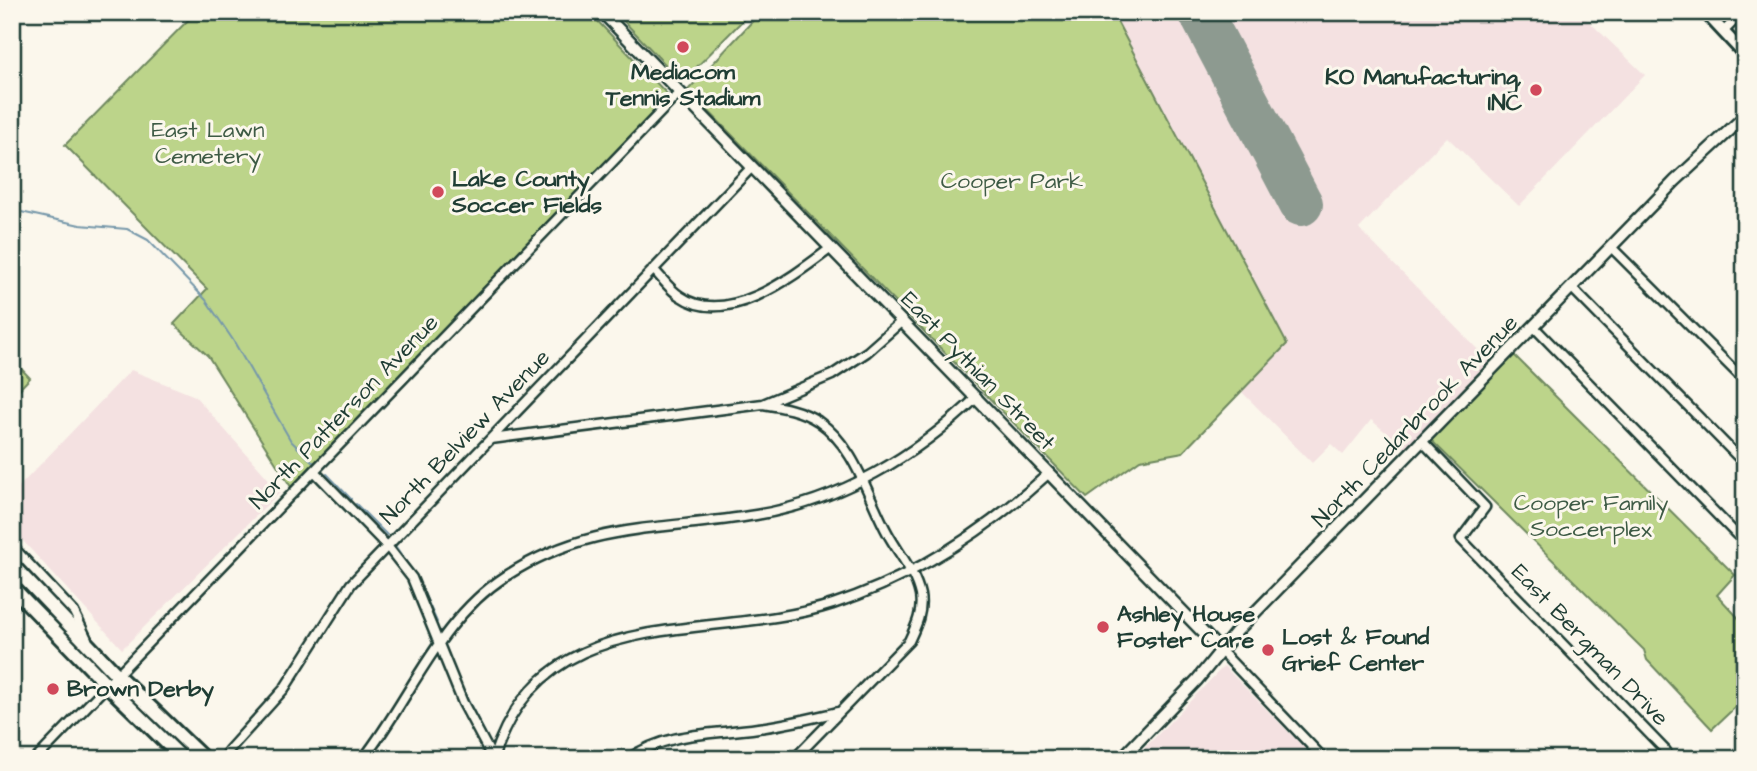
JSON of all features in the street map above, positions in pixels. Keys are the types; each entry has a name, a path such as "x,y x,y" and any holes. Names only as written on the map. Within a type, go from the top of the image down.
{"main road":[{"path":"1705,12 1745,55"},
{"path":"12,565 117,675 204,759"},
{"path":"12,587 183,759"}],"street":[{"name":"East Pythian Street","path":"602,12 1324,759"},
{"path":"1723,32 1743,12"},
{"name":"North Patterson Avenue","path":"36,759 680,92"},
{"name":"North Cedarbrook Avenue","path":"1121,759 1197,680 1221,650 1422,441 1611,247 1745,117"},
{"name":"North Belview Avenue","path":"228,751 284,689 341,598 387,546 752,167"},
{"path":"653,270 681,297 701,304 728,306 783,283 831,247"},
{"path":"1611,247 1745,381"},
{"path":"1572,288 1745,464"},
{"path":"491,439 763,404 832,375 867,352 902,321"},
{"path":"1534,327 1737,535 1745,526"},
{"path":"788,395 794,409"},
{"path":"363,759 386,730 440,641 465,608 505,577 549,553 597,535 645,526 756,515 806,504 863,479 907,455 949,424 977,397"},
{"path":"763,404 794,409 819,422 844,446 863,479 887,533 911,572 920,596 919,618 909,641 794,759"},
{"name":"East Bergman Drive","path":"1422,441 1485,507 1461,539 1666,751"},
{"path":"314,471 387,546 412,578 440,641 463,703 493,759"},
{"path":"493,759 498,744 522,703 540,681 570,659 617,638 660,629 768,619 832,604 911,572 963,542 1016,504 1049,473"},
{"path":"12,546 74,612 92,648"},
{"path":"628,759 644,747 675,736 759,728 839,712"},
{"path":"814,717 822,730"}],"shaded area":[{"path":"1112,12 1579,12 1645,75 1519,206 1447,137 1359,229 1490,362 1406,449 1371,420 1343,455 1331,444 1312,463 1241,391 1287,343"},
{"path":"131,370 195,396 280,492 122,649 12,529 12,494"},
{"path":"1224,666 1315,759 1134,759"}],"green space":[{"name":"Lake County Soccer Fields","path":"196,12 589,12 669,96 291,487 208,356 174,324 207,289 65,145"},
{"name":"Mediacom Tennis Stadium","path":"615,12 751,12 682,82"},
{"name":"Cooper Park","path":"761,12 1112,12 1287,344 1183,452 1140,460 1087,498 688,90"},
{"name":"Cooper Family Soccerplex","path":"1514,355 1735,575 1717,595 1745,625 1745,698 1712,729 1647,660 1644,650 1430,439"},
{"path":"12,359 30,378 12,397"}],"waterway":[{"path":"12,210 80,225 127,229 148,240 206,300 233,340 291,441 313,462"},
{"path":"327,474 351,499"},
{"path":"356,504 387,535"},
{"path":"396,547 416,576 437,622"},
{"path":"444,644 454,670"},
{"path":"460,685 487,737"}],"runway":[{"path":"1200,12 1301,204"}],"place":[{"name":"Mediacom Tennis Stadium","path":"683,47"},
{"name":"KO Manufacturing, INC","path":"1536,90"},
{"name":"Lake County Soccer Fields","path":"438,192"},
{"name":"Ashley House Foster Care","path":"1103,627"},
{"name":"Lost & Found Grief Center","path":"1268,650"},
{"name":"Brown Derby","path":"53,689"}],"park label":[{"name":"East Lawn Cemetery","path":"208,143"}]}
